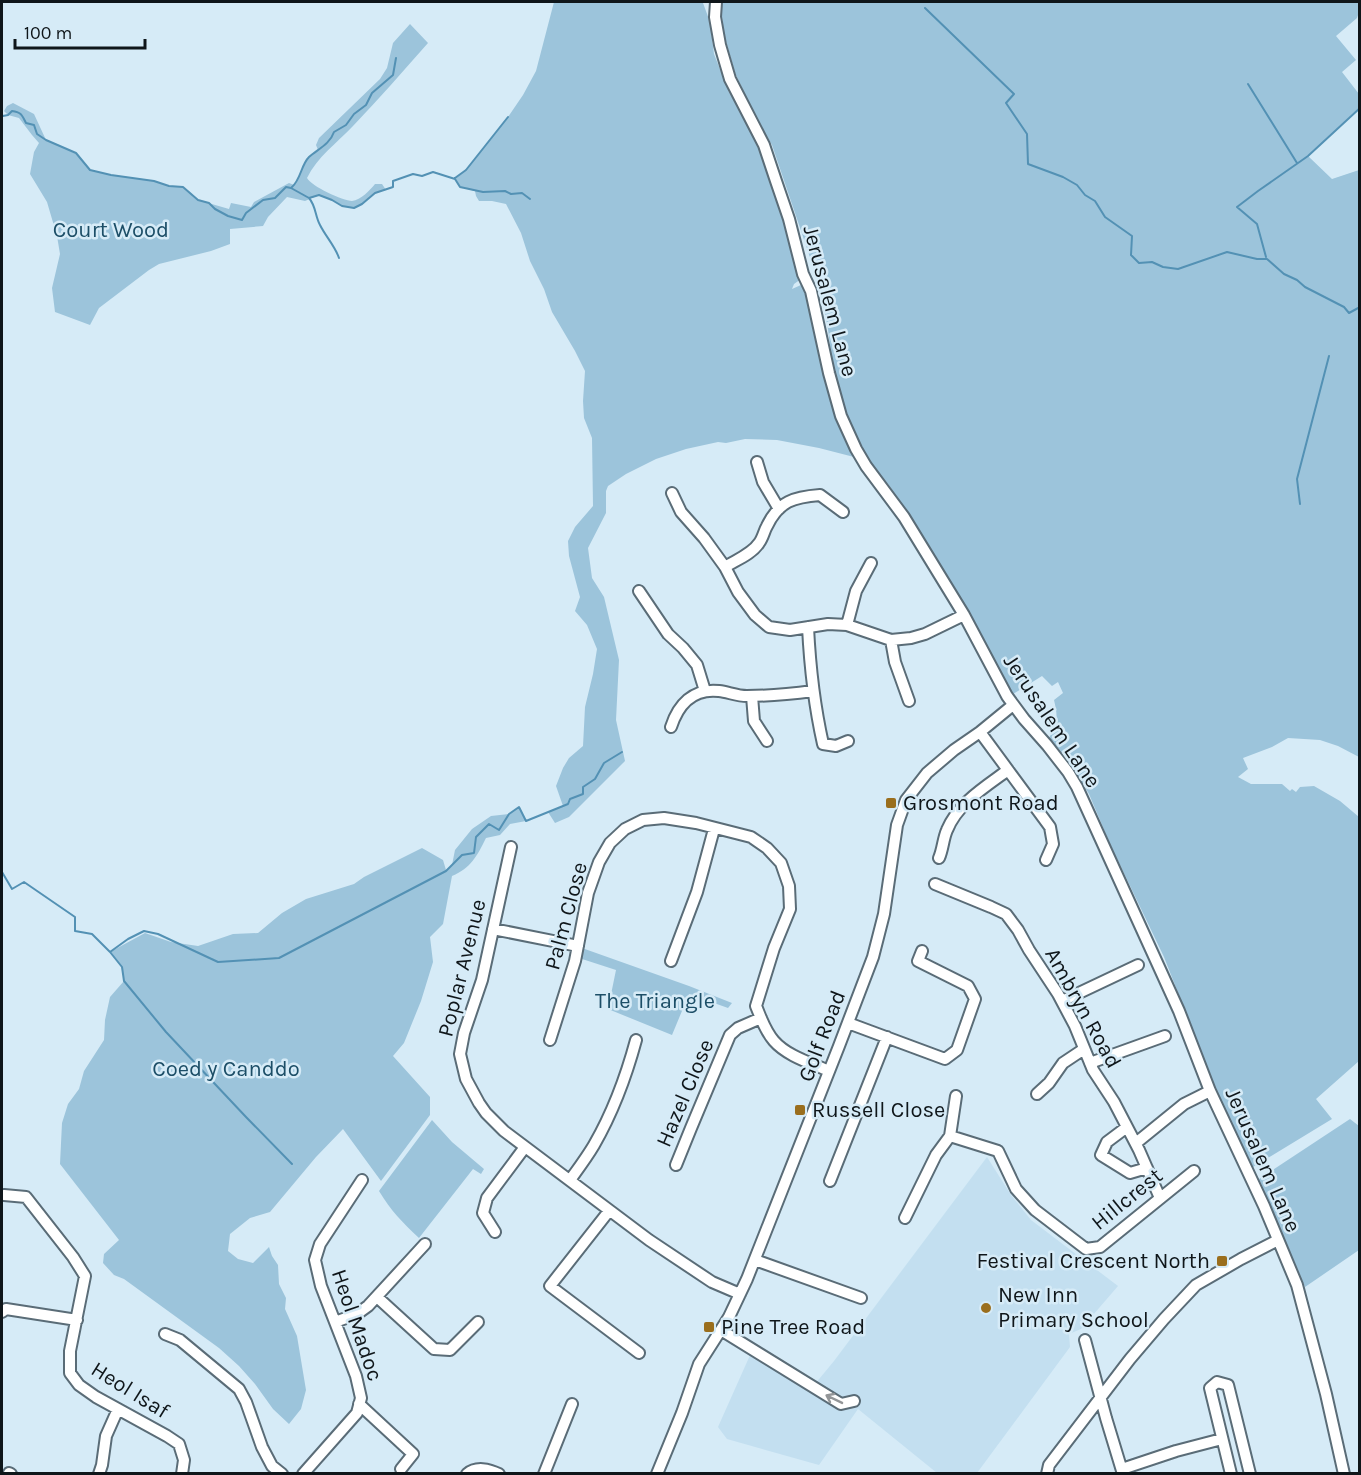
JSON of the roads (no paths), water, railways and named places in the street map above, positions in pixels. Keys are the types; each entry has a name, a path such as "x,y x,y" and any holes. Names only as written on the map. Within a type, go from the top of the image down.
{"street":[{"name":"Jerusalem Lane","path":"716,2 715,17 720,45 730,79 764,145 811,291 841,416 866,466 904,517 964,615 1013,705 1047,745 1077,787 1179,1011 1210,1091 1264,1206 1297,1285 1344,1473"},
{"path":"757,462 763,482 779,509"},
{"path":"672,493 681,512 725,567 738,592 755,615 769,627 790,630 828,624 847,625 891,640 925,634 964,615"},
{"path":"725,567 745,556 759,544 768,524 783,504 801,496 820,495 843,512"},
{"path":"847,625 856,591 871,563"},
{"path":"639,591 668,634 697,665 705,691"},
{"path":"808,627 810,674 824,744 836,746 848,741"},
{"path":"891,640 895,662 909,701"},
{"path":"671,727 683,704 693,695 705,691 743,696 813,692"},
{"path":"752,696 754,721 767,741"},
{"name":"Golf Road","path":"657,1473 699,1364 729,1317 755,1260 873,957 884,914 897,825 906,800 927,773 1013,705"},
{"path":"980,732 1050,827 1053,844 1046,860"},
{"path":"939,858 946,831 955,815 972,796 1008,770"},
{"name":"Palm Close","path":"550,1040 566,994 588,893 598,862 617,836 643,820 664,818 751,837 767,848 781,863 789,886 790,909 774,948 756,1006 761,1018"},
{"path":"671,961 697,892 714,829"},
{"name":"Poplar Avenue","path":"511,847 482,980 464,1033 460,1054 466,1080 486,1113 525,1147"},
{"name":"Ambryn Road","path":"934,884 1006,914 1018,930 1062,1001 1090,1063 1136,1143 1160,1198"},
{"path":"493,928 578,946"},
{"path":"848,1023 945,1059 957,1050 975,999 968,986 918,961 922,951"},
{"path":"1062,1001 1138,965"},
{"path":"761,1018 764,1027 775,1042 791,1054 829,1071"},
{"name":"Hazel Close","path":"676,1165 730,1035 738,1028 761,1018"},
{"path":"1090,1063 1165,1036"},
{"path":"830,1181 887,1037"},
{"path":"570,1180 593,1147 612,1111 636,1040"},
{"path":"1037,1094 1049,1083 1063,1063 1084,1049"},
{"name":"Hillcrest","path":"1136,1143 1184,1104 1210,1091"},
{"path":"905,1218 936,1155 950,1136 956,1096"},
{"path":"1127,1127 1107,1142 1101,1155 1130,1173 1148,1168"},
{"name":"Hillcrest","path":"950,1136 998,1151 1016,1189 1035,1210 1086,1250 1100,1247 1194,1171"},
{"path":"495,1232 483,1214 488,1198 525,1147 609,1211 686,1265 712,1282 740,1294"},
{"name":"Heol Madoc","path":"303,1473 357,1413 361,1398 356,1376 321,1286 315,1260 320,1244 362,1180"},
{"name":"Heol Isaf","path":"4,1195 26,1197 85,1276 70,1351 70,1373 79,1385 96,1397 179,1444 184,1460 182,1473"},
{"path":"609,1211 550,1286 639,1353"},
{"path":"1047,1473 1049,1465 1130,1359 1196,1285 1278,1240"},
{"path":"335,1322 357,1314 368,1306 425,1244"},
{"path":"755,1260 861,1298"},
{"path":"377,1297 435,1349 450,1350 478,1322"},
{"path":"2,1312 6,1309 77,1320"},
{"path":"721,1330 841,1404 854,1401"},
{"path":"165,1334 180,1340 239,1389 262,1447 272,1466 282,1473"},
{"path":"1085,1340 1122,1471 1176,1451 1222,1439"},
{"path":"1231,1473 1210,1388 1217,1382 1228,1385 1250,1473"},
{"path":"359,1404 413,1454 401,1469"},
{"path":"544,1473 572,1404"},
{"path":"99,1473 106,1436 118,1409"},
{"path":"466,1473 487,1469 499,1473"}],"waterway":[{"path":"925,8 1014,94 1006,103 1027,134 1028,164 1063,177 1077,185 1085,195 1095,201 1105,217 1132,236 1131,255 1139,263 1152,262 1163,267 1178,269 1227,252 1267,259 1284,274 1344,307 1349,313 1360,307"},
{"path":"292,187 309,157 327,143 334,132 346,125 354,114 366,105 372,93 393,75 396,58"},
{"path":"1248,84 1297,163"},
{"path":"1266,257 1257,224 1237,207 1308,156 1360,108"},
{"path":"2,115 8,115 12,111 19,113 26,123 34,125 37,134 76,153 90,170 183,187 198,200 209,203 228,216 242,220 246,213 263,200 275,198 286,187 309,198 319,195 342,206 354,208 375,193 393,187 393,181 413,174 422,176 433,172 455,179 460,187 483,192 522,193 530,199"},
{"path":"455,178 466,170 508,117"},
{"path":"309,198 320,225 339,258"},
{"path":"1300,504 1297,479 1329,356"},
{"path":"110,952 144,931 158,934 218,962 279,958 446,871 462,855 474,853 476,837 489,824 499,830 509,814 519,807 526,821 568,804 570,799 583,794 583,787 595,779 604,763 622,752"},
{"path":"2,872 12,889 24,882 75,917 75,931 92,934 110,952 122,967 124,981 166,1032 292,1164"}],"place":[{"name":"Grosmont Road","path":"891,803"},
{"name":"Russell Close","path":"800,1110"},
{"name":"Festival Crescent North","path":"1222,1261"},
{"name":"New Inn Primary School","path":"986,1308"},
{"name":"Pine Tree Road","path":"709,1327"}],"park label":[{"name":"Court Wood","path":"111,230"},
{"name":"The Triangle","path":"655,1001"},
{"name":"Coed y Canddo","path":"226,1069"}]}
